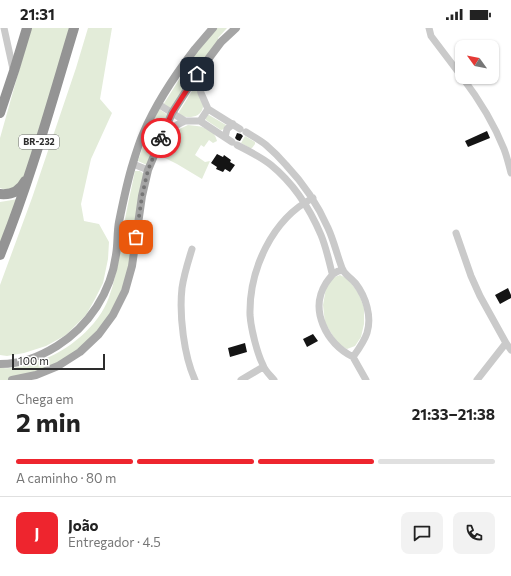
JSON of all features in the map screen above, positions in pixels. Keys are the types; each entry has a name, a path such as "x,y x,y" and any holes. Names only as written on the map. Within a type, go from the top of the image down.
{"highway":[{"path":"0,113 27,28"},
{"name":"BR-232","path":"0,255 30,172 74,28"},
{"path":"0,194 12,193 18,189 23,184 30,172"}],"main road":[{"path":"0,364 21,362 44,354 67,340 92,314 102,300 114,268 119,223 127,184 143,134 158,104 184,64 213,28"},
{"path":"12,380 36,375 58,366 80,352 99,334 113,315 125,291 132,266 142,196 148,170 160,140 172,113 197,74 221,42 236,28"}],"street":[{"path":"4,28 14,71"},
{"path":"429,28 431,36 455,68"},
{"path":"197,74 201,93 208,109 259,140 299,178 313,198 334,242 342,270 358,286 367,306 367,332 353,357"},
{"path":"468,84 474,92 508,149 511,173"},
{"path":"158,104 184,121"},
{"path":"200,121 208,109"},
{"path":"160,140 171,128 184,121 200,121 234,143 251,151 272,166 285,178 304,203 313,219 321,236 332,273"},
{"path":"224,137 227,129 232,124"},
{"path":"251,151 257,147 259,140"},
{"path":"133,164 148,170"},
{"path":"274,380 263,367 255,342 250,316 254,276 262,255 272,237 283,222 292,212 313,198"},
{"path":"456,233 471,276 480,296 511,350"},
{"path":"192,249 182,288 181,305 185,346 189,364 195,380"},
{"path":"342,270 332,273 323,288 320,298 321,322 332,341 344,353 353,357 366,380"},
{"path":"477,380 506,343"},
{"path":"241,380 263,367"}],"green space":[{"path":"31,28 75,28 25,178 16,188 6,190 0,188 0,138"},
{"path":"88,28 112,28 100,99 112,113 91,159 81,204 84,221 99,224 109,242 108,259 103,283 86,315 66,335 46,346 24,353 7,356 0,355 0,285 32,198"},
{"path":"217,28 227,28 218,38 218,41 170,110 163,105 188,67 189,61"},
{"path":"195,86 198,88 202,100 202,111 194,116 180,116 179,112"},
{"path":"159,109 168,115 147,165 138,161 148,131"},
{"path":"207,115 226,125 226,127 221,130 206,120 205,117"},
{"path":"188,125 206,128 213,133 217,141 213,143 209,140 204,147 201,145 195,155 205,162 210,161 202,179 159,155 164,141 173,132"},
{"path":"245,136 255,142 252,148 241,143"},
{"path":"135,171 140,171 144,174 128,273 112,314 79,353 54,366 12,380 0,380 0,367 19,367 50,357 81,336 98,318 109,297 114,281"},
{"path":"18,199 0,251 0,202"},
{"path":"340,275 348,279 359,294 364,308 364,324 361,337 355,346 347,349 338,344 325,323 323,305 326,288 332,278"}],"building":[{"path":"487,131 490,138 468,147 465,141"},
{"path":"237,133 243,136 240,141 235,138"},
{"path":"217,154 223,157 224,155 235,165 230,172 225,169 223,172 216,169 217,167 211,163"},
{"path":"508,288 511,298 500,304 495,295"},
{"path":"313,334 318,341 307,347 303,339"},
{"path":"245,343 247,352 230,357 228,348"}],"way so far":[{"path":"136,237 142,196 148,170 161,138"}],"route":[{"path":"161,138 172,113 197,74"}]}
